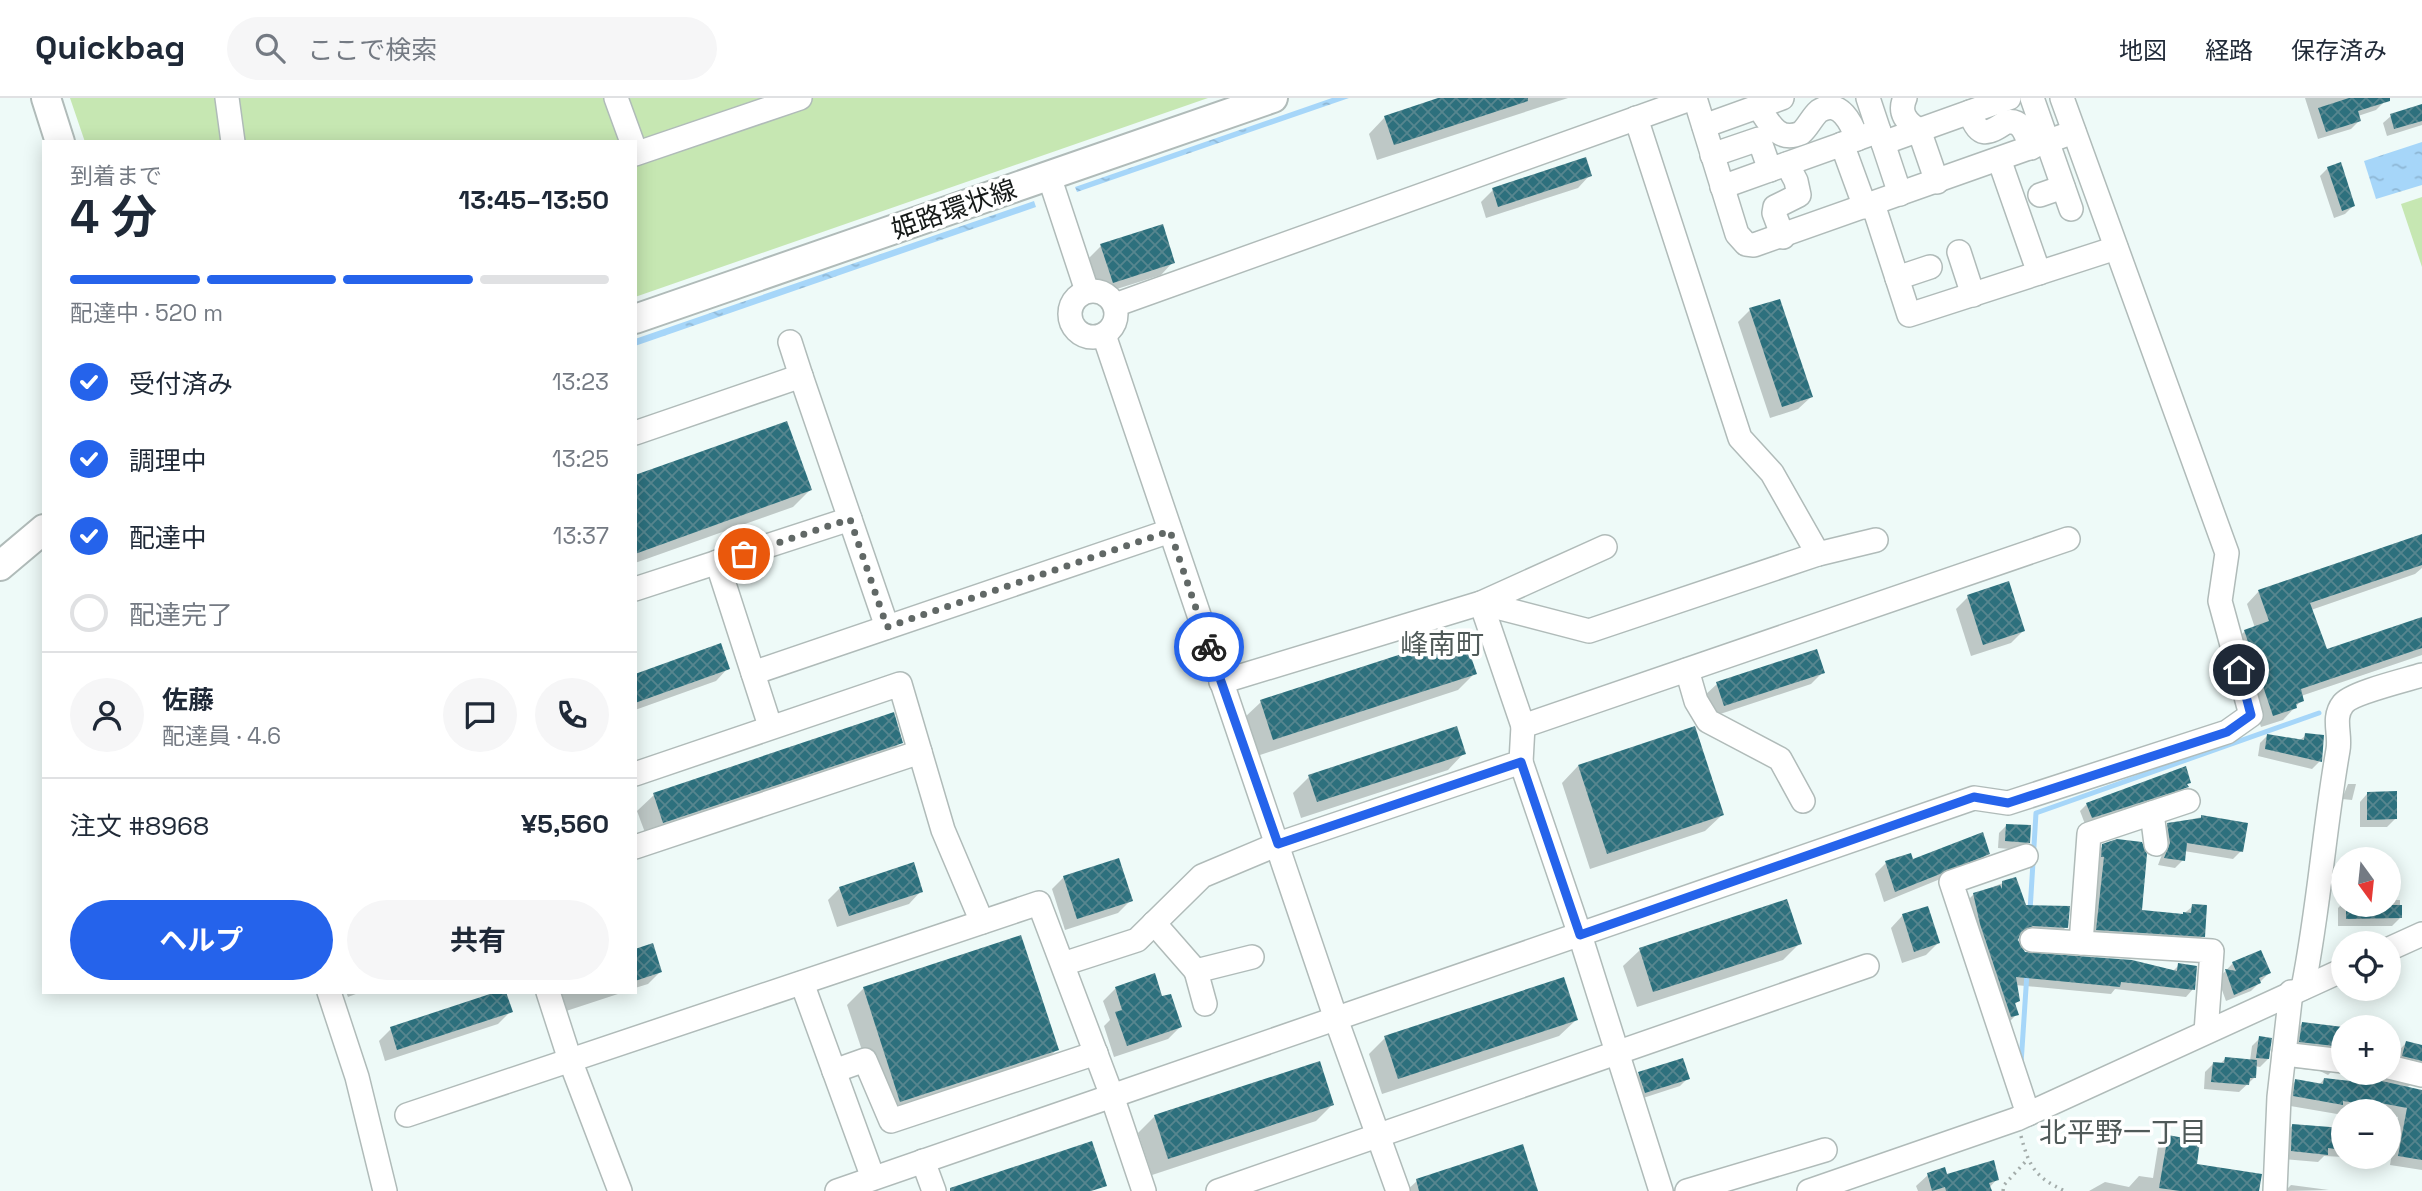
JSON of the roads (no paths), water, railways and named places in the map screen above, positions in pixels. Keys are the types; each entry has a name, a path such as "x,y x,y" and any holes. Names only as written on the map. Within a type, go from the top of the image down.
{"main road":[{"path":"46,98 59,140"},
{"name":"姫路環状線","path":"637,318 1273,98"},
{"path":"0,566 42,531"}],"street":[{"path":"227,98 233,140"},
{"path":"616,98 631,140"},
{"path":"637,153 800,98"},
{"path":"1115,305 1694,98 1737,234 1746,243 1762,244 1783,237 2074,132"},
{"path":"1704,126 1782,98"},
{"path":"1868,98 1900,194"},
{"path":"1905,98 1903,114 1908,124 1919,130"},
{"path":"1722,187 1850,142 1919,130 2009,98"},
{"path":"2032,98 2039,145"},
{"path":"837,1191 1974,797 2008,803 2227,732 2251,715 2220,601 2227,554 2062,98"},
{"path":"1758,106 1774,130 1782,135 1801,133 1821,110 1830,107 1846,113 1850,142 1869,206 1909,315 2116,248"},
{"path":"1970,112 1976,127 1984,132 1995,130 2006,122 2016,122 2023,128 2039,145 2063,187 2071,209"},
{"path":"1636,118 1740,438 1772,473 1818,554"},
{"path":"1919,130 1920,155 1937,181"},
{"path":"1712,155 1759,139 1778,167 1796,181 1799,195 1775,206 1774,213 1783,237"},
{"path":"1998,159 2039,273"},
{"path":"1049,176 1087,291"},
{"path":"2040,195 2063,187"},
{"path":"1959,252 1973,295"},
{"path":"1897,278 1930,267"},
{"path":"1087,291 1098,291 1108,296 1115,305 1113,327 1104,335 1083,335 1074,328 1070,317 1071,306 1077,297 1087,291"},
{"path":"1104,335 1336,1019 1398,1191"},
{"path":"790,342 887,627"},
{"path":"637,432 801,376"},
{"path":"637,588 850,519"},
{"path":"753,673 1170,531"},
{"path":"1523,726 2068,539"},
{"path":"1481,603 1589,631 1818,554 1876,541"},
{"path":"1221,682 1481,603 1605,547"},
{"path":"717,562 770,726"},
{"path":"1481,603 1523,726 1521,762 1580,935 1661,1191"},
{"path":"1687,670 1696,701 1708,721 1780,759 1803,801"},
{"path":"2275,1191 2284,1054 2326,845 2330,789 2339,746 2337,712 2345,701 2422,675"},
{"path":"637,773 900,684 943,830 982,922"},
{"path":"637,846 920,752"},
{"path":"1063,964 1137,940 1202,876 1278,844 1521,762"},
{"path":"2081,943 2089,834 2188,801"},
{"path":"2152,813 2156,844"},
{"path":"2022,1117 1951,882 2000,854 2026,856"},
{"path":"407,1115 1039,903 1112,1096 1144,1191"},
{"path":"1154,923 1196,971 1205,1004"},
{"path":"2401,944 2422,934"},
{"path":"2032,940 2212,951 2206,1032"},
{"path":"1196,971 1252,957"},
{"path":"1218,1191 1867,966"},
{"path":"1818,1190 2022,1117 2331,975"},
{"path":"802,983 873,1178"},
{"path":"330,994 357,1077 385,1191"},
{"path":"549,994 570,1060 620,1191"},
{"path":"834,1071 865,1060 891,1121 1096,1053"},
{"path":"2284,1054 2331,1059"},
{"path":"2401,1070 2422,1075"},
{"path":"1687,1191 1825,1150"},
{"path":"923,1161 934,1191"}],"water":[{"path":"1332,98 1349,98 1077,192 1075,187"},
{"path":"2422,142 2422,185 2376,199 2364,161"},
{"path":"1034,201 1036,207 637,345 637,338"}],"waterway":[{"path":"2030,911 2036,813 2319,713"},
{"path":"2021,1064 2027,973"}],"district":[{"name":"峰南町","path":"1442,644"},
{"name":"北平野一丁目","path":"2123,1132"}]}
